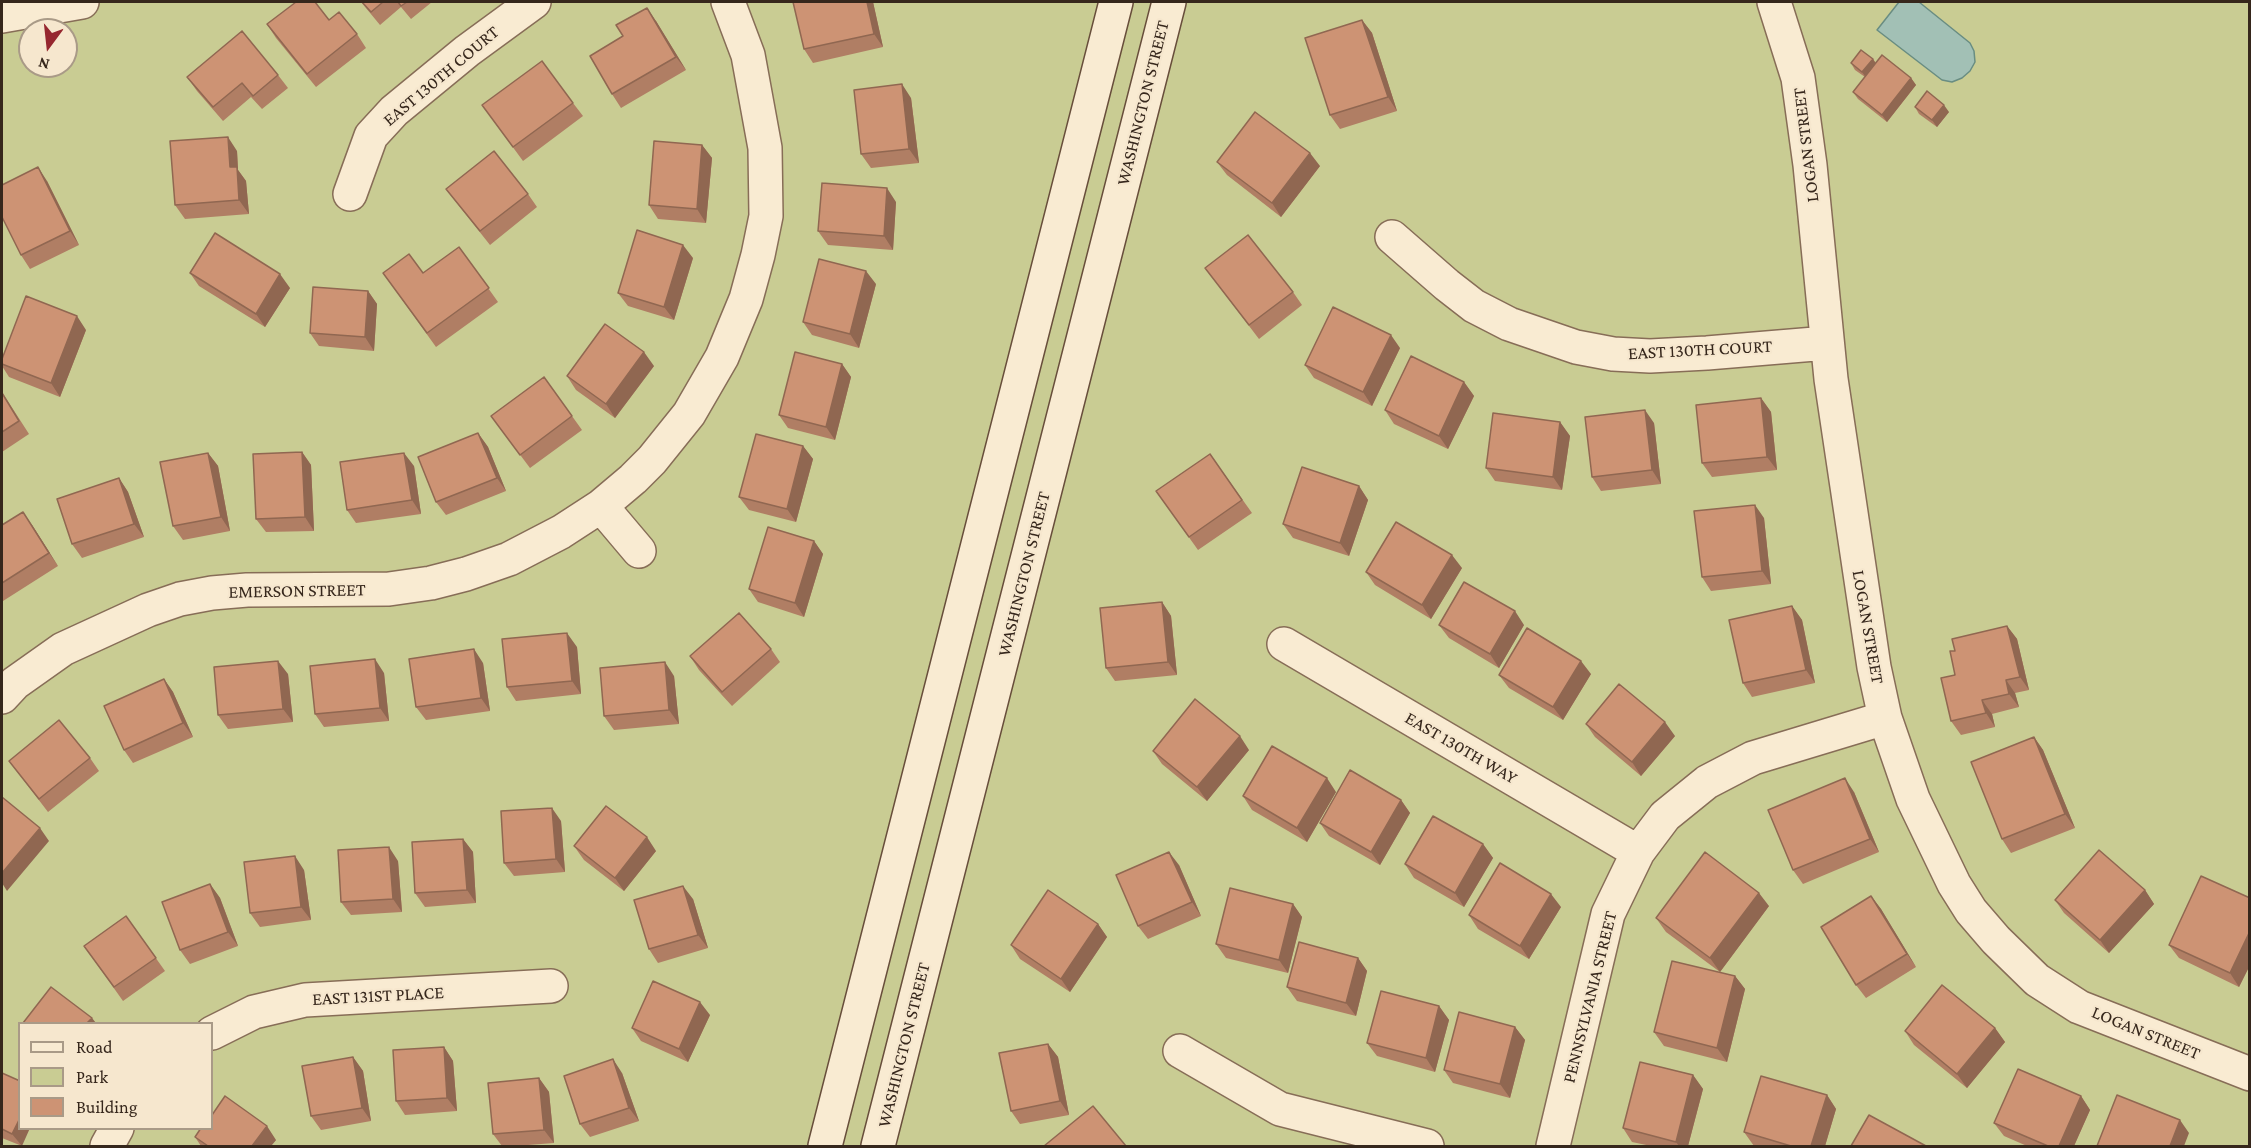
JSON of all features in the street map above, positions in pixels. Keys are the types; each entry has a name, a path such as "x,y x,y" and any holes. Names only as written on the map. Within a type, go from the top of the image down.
{"street":[{"path":"2,16 82,2"},
{"name":"EAST 130TH COURT","path":"350,194 370,136 394,111 467,51 534,2"},
{"name":"EMERSON STREET","path":"2,697 15,683 63,649 129,618 180,599 247,590 389,590 466,574 509,559 561,532 601,506 633,479 652,460 689,414 722,357 746,299 766,216 765,148 748,55 728,2"},
{"path":"825,1146 1116,2"},
{"name":"WASHINGTON STREET","path":"878,1146 1169,2"},
{"name":"LOGAN STREET","path":"1774,2 1798,78 1810,165 1827,343 1860,583 1885,718 1914,799 1954,884 1971,911 1996,940 2037,980 2079,1007 2250,1074"},
{"name":"EAST 130TH COURT","path":"1392,237 1474,306 1509,324 1576,347 1613,354 1650,356 1707,354 1827,343"},
{"path":"601,506 639,551"},
{"name":"EAST 130TH WAY","path":"1284,644 1638,852"},
{"name":"PENNSYLVANIA STREET","path":"1553,1146 1608,915 1638,852 1671,810 1707,782 1729,769 1753,758 1885,718"},
{"name":"EAST 131ST PLACE","path":"213,1032 254,1012 280,1004 305,1000 551,986"},
{"path":"1180,1051 1280,1109 1427,1146"},
{"path":"107,1146 116,1130"}],"green space":[{"path":"2,2 2249,2 2249,1146 2,1146"}],"water":[{"path":"1899,2 1919,2 1970,43 1974,51 1975,62 1970,71 1962,78 1952,82 1942,80 1877,30"}],"building":[{"path":"296,2 315,2 329,20 339,12 357,34 307,74 267,24"},
{"path":"362,2 383,2 371,12"},
{"path":"793,2 867,2 874,34 804,49"},
{"path":"647,8 676,57 612,94 590,56 623,36 616,25"},
{"path":"1362,20 1388,97 1330,115 1305,38"},
{"path":"242,31 278,75 253,96 242,83 213,107 187,77"},
{"path":"1861,50 1873,59 1862,72 1851,63"},
{"path":"1882,55 1911,78 1882,115 1853,92"},
{"path":"542,61 573,103 513,147 482,105"},
{"path":"902,84 909,149 861,154 854,90"},
{"path":"1927,91 1944,105 1932,120 1915,107"},
{"path":"1255,112 1310,153 1272,203 1217,162"},
{"path":"228,137 230,167 237,167 239,200 175,205 170,141"},
{"path":"654,141 702,145 697,209 649,205"},
{"path":"494,151 528,194 480,231 446,189"},
{"path":"38,167 70,231 21,255 2,217 2,185"},
{"path":"822,183 887,188 884,236 818,231"},
{"path":"637,230 683,245 664,307 618,293"},
{"path":"215,233 280,274 256,314 190,273"},
{"path":"1248,235 1293,292 1249,325 1205,268"},
{"path":"459,247 489,288 427,333 383,273 409,254 423,273"},
{"path":"819,259 866,271 850,334 803,322"},
{"path":"313,287 368,291 365,337 310,333"},
{"path":"26,296 77,316 51,383 2,364"},
{"path":"1333,307 1391,335 1363,392 1305,365"},
{"path":"605,324 644,352 606,404 567,376"},
{"path":"795,352 842,364 826,427 779,415"},
{"path":"1411,356 1464,382 1439,436 1385,410"},
{"path":"544,377 572,416 520,455 491,416"},
{"path":"2,393 19,421 2,432"},
{"path":"1761,398 1767,457 1702,463 1696,405"},
{"path":"1645,410 1652,470 1592,477 1585,417"},
{"path":"1493,413 1560,422 1553,477 1486,468"},
{"path":"478,433 497,478 436,502 418,457"},
{"path":"756,434 803,446 787,509 739,497"},
{"path":"302,452 305,517 256,519 253,454"},
{"path":"208,453 221,517 173,526 160,462"},
{"path":"404,453 412,500 347,510 340,462"},
{"path":"1210,454 1242,500 1189,537 1156,491"},
{"path":"1302,467 1359,486 1340,543 1283,524"},
{"path":"119,478 134,524 72,544 57,499"},
{"path":"1755,505 1762,571 1702,577 1694,511"},
{"path":"23,512 49,553 2,583 2,525"},
{"path":"1396,522 1452,555 1422,605 1366,572"},
{"path":"768,527 814,541 795,603 749,589"},
{"path":"1464,582 1515,611 1490,654 1439,625"},
{"path":"1162,602 1168,662 1106,668 1100,608"},
{"path":"1792,606 1806,670 1743,683 1729,620"},
{"path":"739,613 771,649 722,692 690,656"},
{"path":"2007,626 2020,677 2006,680 2009,694 1982,700 1986,713 1951,721 1941,678 1955,675 1950,651 1955,651 1952,639"},
{"path":"1527,628 1581,661 1553,707 1499,675"},
{"path":"567,633 572,681 507,687 502,639"},
{"path":"474,649 481,698 416,707 409,659"},
{"path":"375,659 380,708 315,714 310,666"},
{"path":"278,661 283,709 218,715 214,667"},
{"path":"665,662 669,710 604,716 600,668"},
{"path":"164,679 183,723 124,750 104,706"},
{"path":"1619,684 1665,722 1632,762 1586,724"},
{"path":"1195,699 1240,736 1197,787 1153,751"},
{"path":"59,720 90,758 39,799 9,761"},
{"path":"2034,737 2065,814 2002,839 1971,762"},
{"path":"1272,746 1327,778 1297,828 1243,796"},
{"path":"1350,770 1401,800 1371,852 1320,823"},
{"path":"1845,778 1870,839 1793,870 1768,810"},
{"path":"2,797 40,828 2,873"},
{"path":"606,806 647,837 615,878 574,846"},
{"path":"552,808 556,859 504,863 501,811"},
{"path":"1433,816 1483,844 1455,893 1405,864"},
{"path":"463,839 467,890 415,893 412,842"},
{"path":"389,847 393,899 341,902 338,850"},
{"path":"2099,850 2145,890 2100,940 2055,900"},
{"path":"1169,852 1192,902 1138,926 1116,875"},
{"path":"1705,852 1759,893 1710,958 1656,918"},
{"path":"295,856 301,907 250,913 244,862"},
{"path":"1500,863 1551,894 1520,946 1469,915"},
{"path":"2201,876 2250,898 2250,931 2230,973 2169,945"},
{"path":"210,884 228,932 180,950 162,902"},
{"path":"683,886 698,935 649,949 634,900"},
{"path":"1230,888 1293,904 1279,960 1216,944"},
{"path":"1048,890 1098,924 1061,979 1011,945"},
{"path":"1871,896 1907,954 1856,985 1821,927"},
{"path":"126,916 156,958 114,987 84,946"},
{"path":"1299,942 1358,958 1346,1003 1287,987"},
{"path":"1672,961 1735,976 1717,1048 1654,1032"},
{"path":"653,981 700,1002 679,1049 632,1028"},
{"path":"1942,985 1995,1028 1957,1074 1905,1031"},
{"path":"51,987 92,1018 88,1022 24,1022"},
{"path":"1381,991 1439,1006 1426,1058 1367,1043"},
{"path":"1459,1012 1515,1027 1500,1084 1444,1070"},
{"path":"1048,1044 1060,1101 1011,1111 999,1053"},
{"path":"444,1047 447,1098 396,1101 393,1050"},
{"path":"353,1057 362,1108 311,1116 302,1066"},
{"path":"613,1059 629,1108 580,1124 564,1076"},
{"path":"1640,1062 1693,1075 1676,1142 1623,1128"},
{"path":"2018,1069 2081,1096 2059,1146 2048,1146 1994,1123"},
{"path":"2,1073 18,1080 18,1122 12,1134 2,1129"},
{"path":"1761,1076 1827,1095 1811,1146 1791,1146 1744,1132"},
{"path":"539,1078 544,1130 493,1134 488,1083"},
{"path":"2117,1095 2180,1120 2170,1146 2097,1146"},
{"path":"225,1096 267,1126 252,1146 208,1146 195,1137 200,1130 213,1130 213,1114"},
{"path":"1093,1106 1126,1146 1044,1146"},
{"path":"1869,1115 1926,1146 1851,1146"}]}
